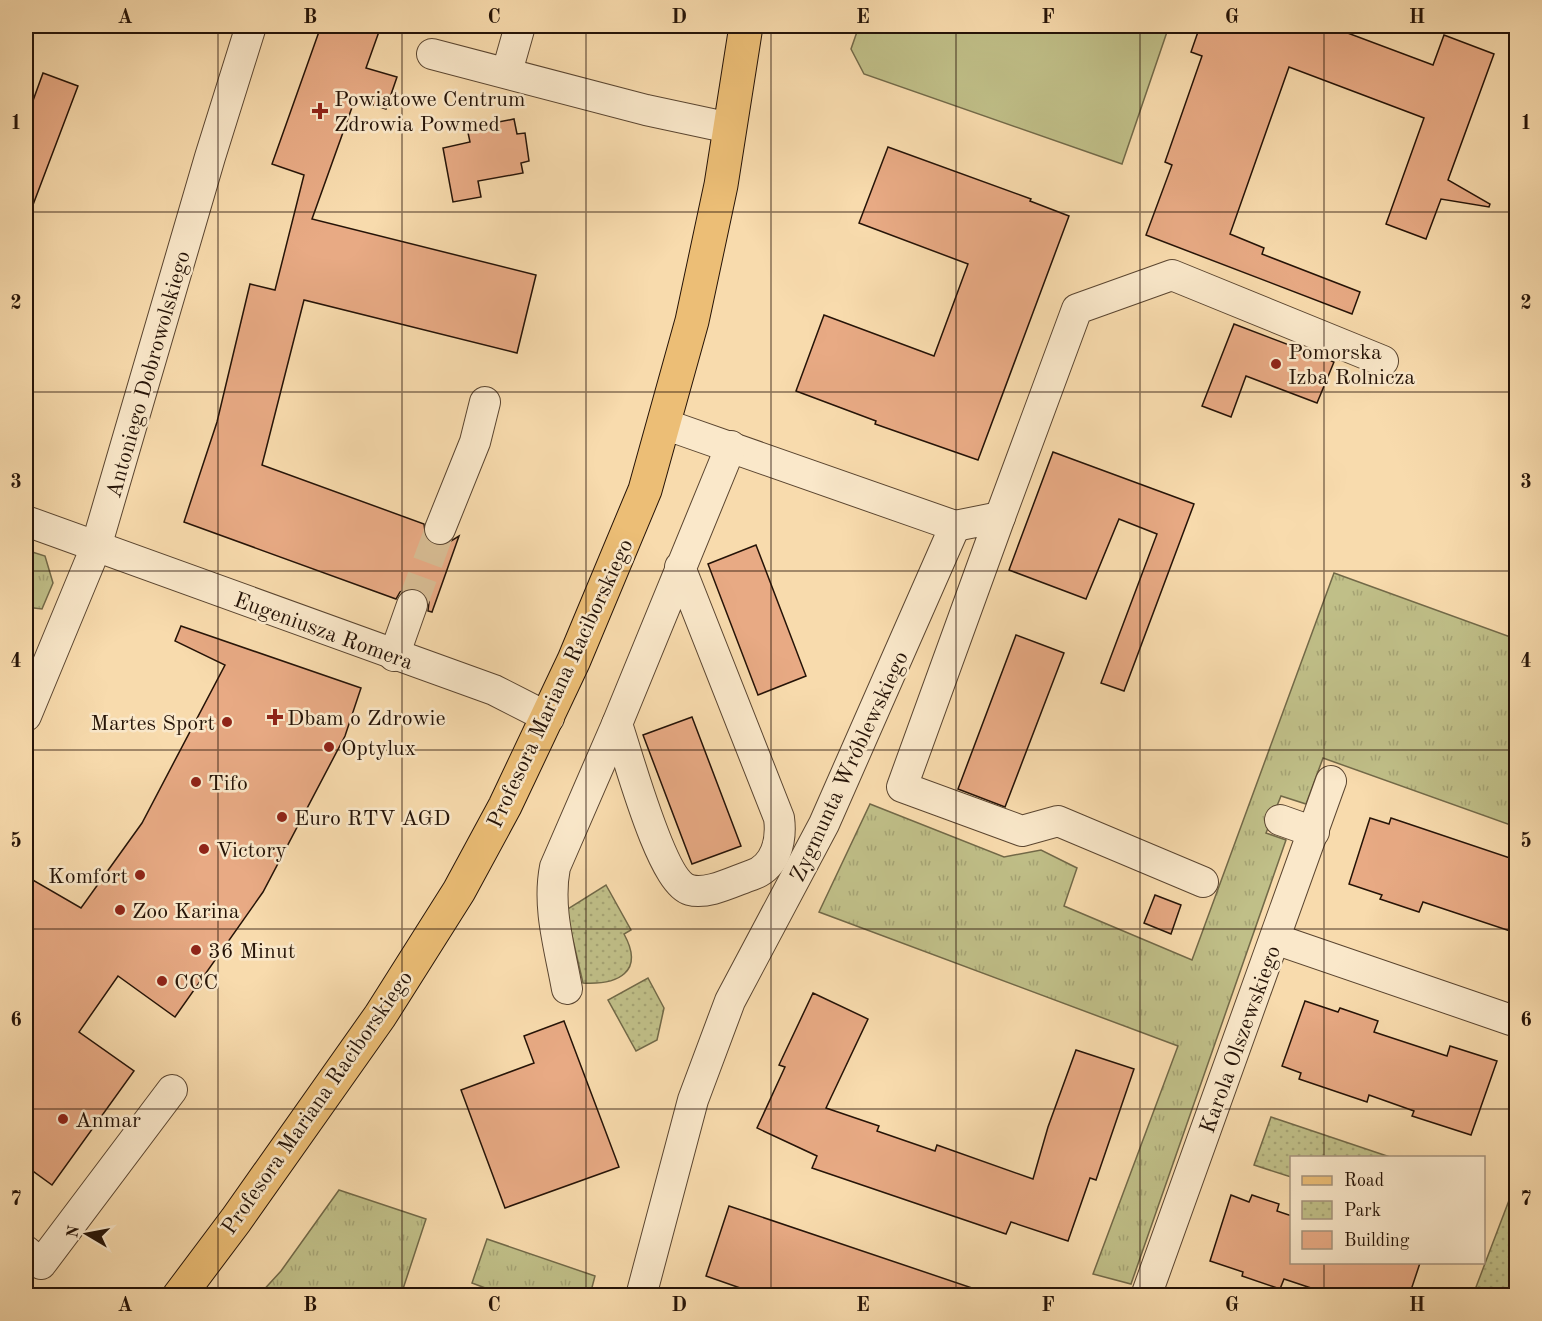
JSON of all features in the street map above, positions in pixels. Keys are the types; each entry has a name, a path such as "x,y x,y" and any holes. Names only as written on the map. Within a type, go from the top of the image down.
{"main road":[{"name":"Profesora Mariana Raciborskiego","path":"179,1296 236,1220 386,1006 459,891 549,718 628,536 645,490 664,424 692,321 722,185 746,26"}],"street":[{"name":"Antoniego Dobrowolskiego","path":"26,716 96,547 210,157 251,26"},
{"path":"507,72 520,26"},
{"path":"432,54 646,110 730,128"},
{"path":"1203,882 1058,821 1022,831 902,787 1077,309 1172,275 1383,361"},
{"path":"440,530 475,441 485,402"},
{"path":"664,424 955,526 1000,517"},
{"path":"567,989 551,901 555,867 732,446"},
{"name":"Eugeniusza Romera","path":"26,521 394,656 494,690 549,718"},
{"name":"Zygmunta Wróblewskiego","path":"641,1296 693,1100 730,1001 824,824 955,526"},
{"path":"617,724 663,861 677,882 688,890 702,891 758,873 771,862 781,833 779,818 680,567"},
{"path":"394,656 412,605"},
{"name":"Karola Olszewskiego","path":"1148,1295 1331,781"},
{"path":"1280,820 1314,832"},
{"path":"1275,939 1511,1020"},
{"path":"26,1251 41,1264 172,1090"}],"green space":[{"path":"859,26 1169,26 1122,164 864,74 851,49"},
{"path":"26,550 45,556 53,583 42,609 26,607"},
{"path":"1334,573 1516,639 1516,827 1323,758 1306,804 1281,796 1266,833 1286,840 1131,1284 1093,1274 1178,1046 819,912 870,804 1004,857 1041,850 1077,868 1064,906 1192,960"},
{"path":"606,885 631,930 624,934 630,947 629,967 617,978 607,982 583,983 566,910"},
{"path":"648,978 664,1008 657,1040 636,1051 608,1000"},
{"path":"1271,1117 1387,1156 1290,1156 1290,1177 1254,1165"},
{"path":"1516,1182 1516,1295 1473,1295"},
{"path":"339,1190 426,1219 401,1295 259,1295 281,1271"},
{"path":"487,1239 595,1276 590,1295 504,1295 472,1283"}],"building":[{"path":"321,26 381,26 366,68 397,77 386,109 355,99 312,219 536,275 517,353 304,300 262,465 424,524 426,539 434,545 443,546 459,536 432,612 428,611 429,602 425,594 418,589 408,588 400,592 396,599 184,522 217,422 250,284 275,290 304,175 272,164"},
{"path":"1200,26 1329,26 1433,65 1444,35 1494,54 1448,180 1490,204 1489,207 1441,199 1426,239 1386,224 1424,118 1289,67 1230,234 1264,248 1262,254 1360,292 1352,314 1146,235 1172,165 1165,162 1202,56 1191,52"},
{"path":"43,73 78,86 28,218 26,218 26,120"},
{"path":"514,119 517,134 525,133 529,161 521,163 523,173 478,181 481,197 453,202 443,148 470,142 467,128"},
{"path":"888,147 1031,199 1030,201 1069,216 978,460 875,424 876,421 796,391 824,315 934,356 968,264 859,223"},
{"name":"Pomorska Izba Rolnicza","path":"1234,324 1334,362 1317,403 1246,376 1231,417 1202,406"},
{"path":"1053,452 1194,504 1124,691 1101,683 1157,534 1119,519 1086,599 1009,570"},
{"path":"756,545 806,676 758,695 708,564"},
{"name":"Victory","path":"181,626 361,688 345,736 263,892 175,1017 118,976 79,1032 134,1071 52,1185 26,1166 26,876 81,908 142,823 225,665 175,641"},
{"path":"1016,635 1064,653 1005,807 958,789"},
{"path":"692,717 741,846 692,864 643,735"},
{"path":"1370,818 1389,824 1391,818 1516,860 1516,933 1423,902 1419,912 1380,899 1382,895 1349,884"},
{"path":"1155,895 1181,905 1171,934 1144,923"},
{"path":"813,993 868,1019 826,1108 879,1126 877,1131 935,1151 937,1145 1033,1179 1048,1127 1076,1050 1134,1069 1096,1180 1090,1178 1068,1241 1011,1222 1006,1234 812,1168 817,1156 757,1128 785,1067 779,1065"},
{"path":"1305,1001 1338,1012 1340,1008 1378,1021 1374,1032 1447,1056 1450,1046 1497,1061 1471,1135 1412,1116 1414,1111 1369,1095 1367,1102 1299,1079 1301,1073 1282,1066"},
{"path":"564,1021 619,1167 505,1208 461,1090 534,1063 524,1036"},
{"path":"1231,1195 1249,1202 1252,1195 1279,1204 1277,1211 1290,1215 1290,1264 1420,1264 1409,1296 1335,1296 1284,1279 1280,1289 1242,1276 1243,1272 1210,1261"},
{"path":"729,1206 981,1291 981,1296 763,1296 706,1276"}],"tunnel":[{"path":"412,605 440,529"}],"place":[{"name":"Powiatowe Centrum Zdrowia Powmed","path":"320,111"},
{"name":"Pomorska Izba Rolnicza","path":"1276,364"},
{"name":"Dbam o Zdrowie","path":"275,717"},
{"name":"Martes Sport","path":"227,722"},
{"name":"Optylux","path":"329,747"},
{"name":"Tifo","path":"196,782"},
{"name":"Euro RTV AGD","path":"282,817"},
{"name":"Victory","path":"204,849"},
{"name":"Komfort","path":"140,875"},
{"name":"Zoo Karina","path":"120,910"},
{"name":"36 Minut","path":"196,950"},
{"name":"CCC","path":"162,981"},
{"name":"Anmar","path":"63,1119"}]}
